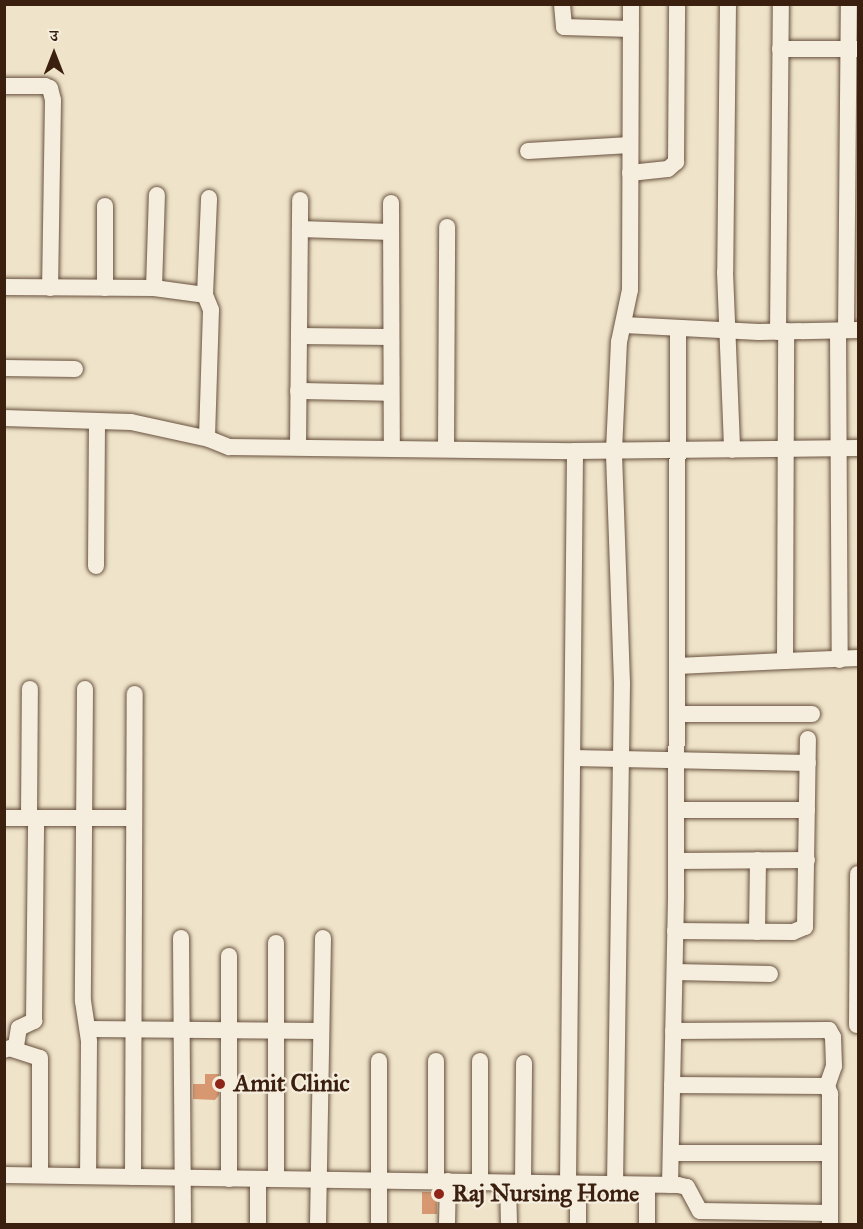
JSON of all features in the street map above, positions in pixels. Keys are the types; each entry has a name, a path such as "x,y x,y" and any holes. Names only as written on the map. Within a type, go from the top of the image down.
{"street":[{"path":"562,4 564,27 630,29"},
{"path":"615,1185 621,759 614,450 619,342 630,290 631,4"},
{"path":"630,173 668,169 676,162 677,4"},
{"path":"728,4 725,272 732,450"},
{"path":"781,4 785,661"},
{"path":"840,660 838,448 847,330 853,49 849,4"},
{"path":"780,49 853,49"},
{"path":"4,86 45,86 50,88 53,100 50,288"},
{"path":"528,150 630,145"},
{"path":"153,288 157,195"},
{"path":"209,198 209,269 205,295 210,310 209,440"},
{"path":"298,447 300,200"},
{"path":"391,203 392,448"},
{"path":"105,206 105,288"},
{"path":"446,448 447,227"},
{"path":"300,230 391,231"},
{"path":"4,287 153,288 205,295"},
{"path":"624,325 729,330 847,330"},
{"path":"670,1185 675,972 678,328"},
{"path":"299,336 391,337"},
{"path":"4,368 75,369"},
{"path":"298,391 392,393"},
{"path":"4,418 97,421 154,426 230,447 446,448 575,452 858,448"},
{"path":"96,566 97,421"},
{"path":"575,452 573,1184 578,1224"},
{"path":"677,666 858,658"},
{"path":"30,689 34,1021 20,1028 8,1049 40,1058 40,1175"},
{"path":"85,689 83,1000 88,1029 88,1176"},
{"path":"133,1177 135,694"},
{"path":"677,714 812,714"},
{"path":"675,931 800,931 805,927 808,739"},
{"path":"573,758 808,763"},
{"path":"676,810 807,810"},
{"path":"4,818 133,818"},
{"path":"676,861 807,860"},
{"path":"757,932 758,861"},
{"path":"857,1025 858,874"},
{"path":"181,938 183,1224"},
{"path":"318,1224 323,938"},
{"path":"276,943 276,1179"},
{"path":"229,956 230,1179"},
{"path":"675,972 770,974"},
{"path":"88,1029 321,1031"},
{"path":"4,1175 670,1185 687,1187 696,1207 710,1218 830,1219 830,1094 827,1086 834,1066 833,1037 829,1030 674,1031"},
{"path":"379,1061 379,1224"},
{"path":"436,1061 442,1181 447,1224"},
{"path":"480,1061 480,1182"},
{"path":"508,1224 515,1183 524,1063"},
{"path":"672,1085 827,1086"},
{"path":"671,1153 830,1153"},
{"path":"258,1179 258,1224"},
{"path":"647,1185 647,1224"}],"building":[{"path":"205,1074 219,1074 219,1095 215,1100 193,1099 193,1084 205,1084"},
{"path":"422,1192 437,1192 437,1214 422,1214"}],"place":[{"name":"Amit Clinic","path":"220,1084"},
{"name":"Raj Nursing Home","path":"439,1194"}]}
